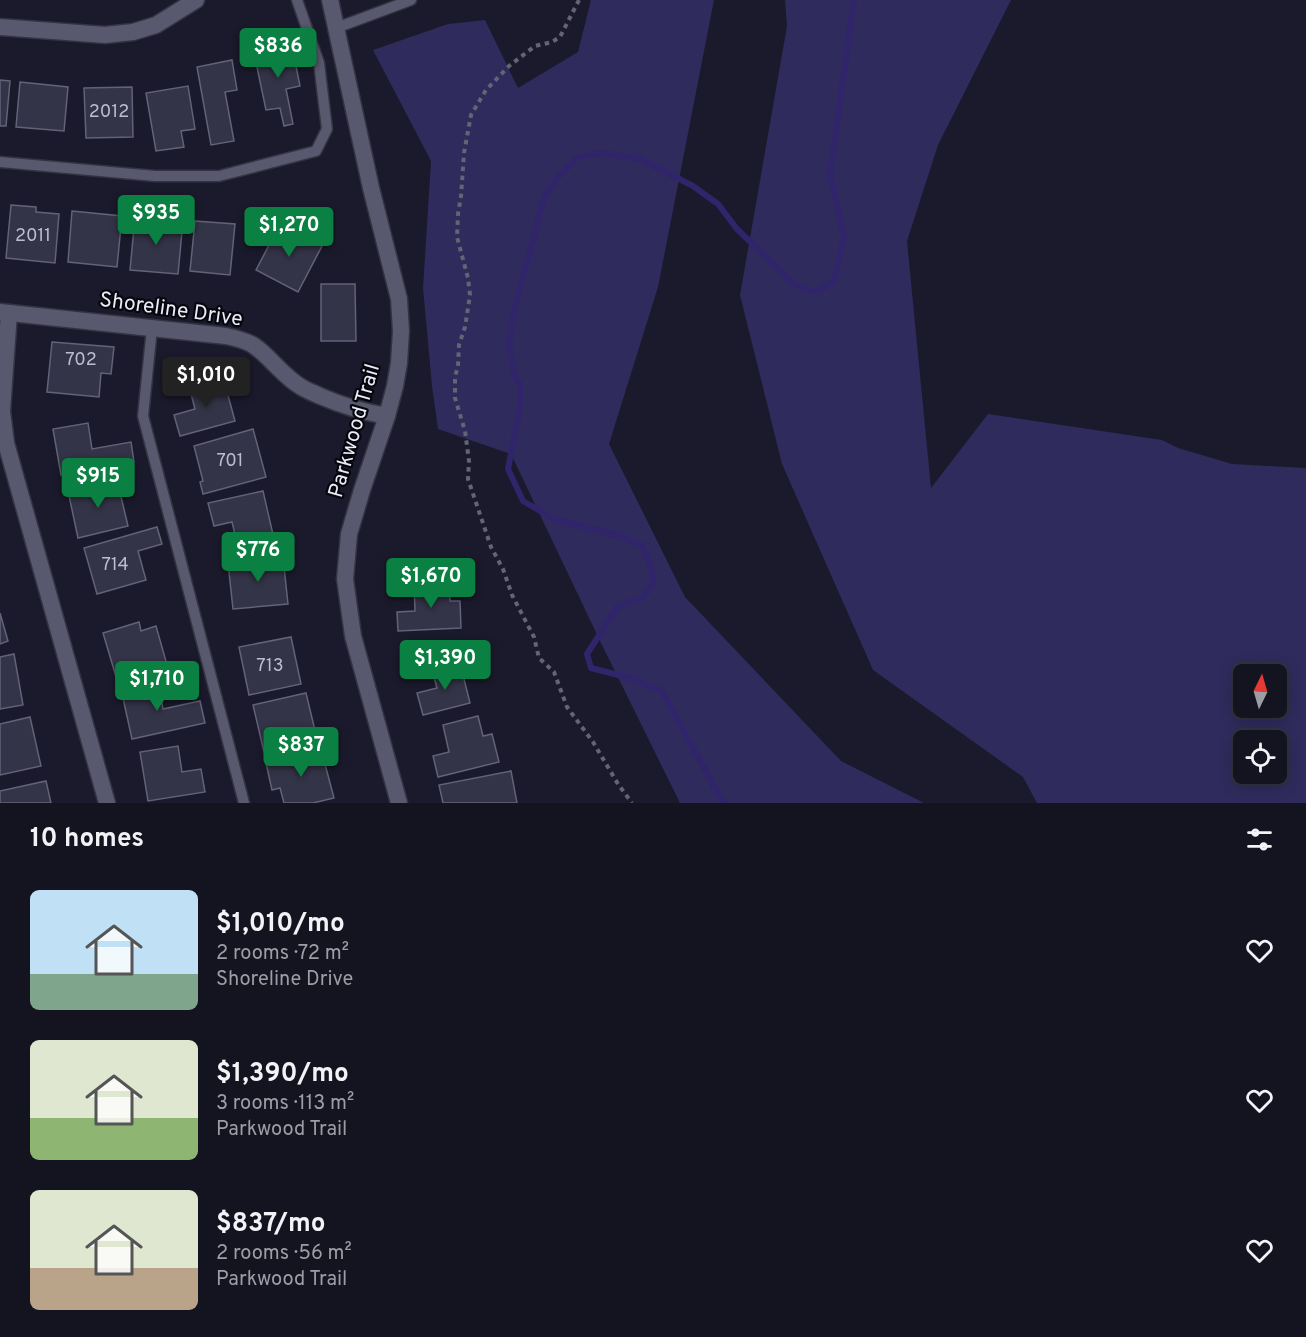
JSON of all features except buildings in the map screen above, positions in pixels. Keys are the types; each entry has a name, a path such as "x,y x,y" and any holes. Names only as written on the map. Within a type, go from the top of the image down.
{"street":[{"path":"0,27 105,35 133,32 156,25 196,0"},
{"name":"Parkwood Trail","path":"330,0 371,188 399,299 401,331 396,386 349,534 345,579 353,636 399,803"},
{"path":"4,312 2,411 6,443 107,803"},
{"name":"Shoreline Drive","path":"4,312 242,339 267,357 282,373 303,389 363,412 387,416"}],"lane":[{"path":"0,162 155,176 219,176 316,151 327,129 326,118 319,63 297,0"},
{"path":"336,28 411,0"},
{"path":"152,328 143,416 244,803"}],"path":[{"path":"579,0 561,37 535,46 509,66 486,90 471,115 464,153 457,237 470,294 454,377 455,398 465,431 469,461 468,478 492,547 512,595 534,637 539,658 554,672 567,707 593,742 632,803"}],"shaded area":[{"path":"591,0 714,0 658,287 609,444 685,597 841,761 924,803 680,803 511,454 438,429 423,288 431,161 373,50 448,24 485,20 518,88 578,52"},
{"path":"785,0 1011,0 938,145 907,241 931,488 988,414 1162,440 1178,448 1232,464 1306,468 1306,803 1037,803 1023,777 873,670 782,464 740,295 787,26"}],"waterway":[{"path":"723,803 662,691 630,678 591,668 587,654 618,606 644,597 653,582 651,566 642,546 621,536 554,519 523,501 508,469 520,408 520,385 514,375 509,345 514,310 544,198 557,178 578,157 603,153 640,159 693,186 718,204 737,229 795,285 815,292 834,282 844,237 830,174 854,0"}]}
